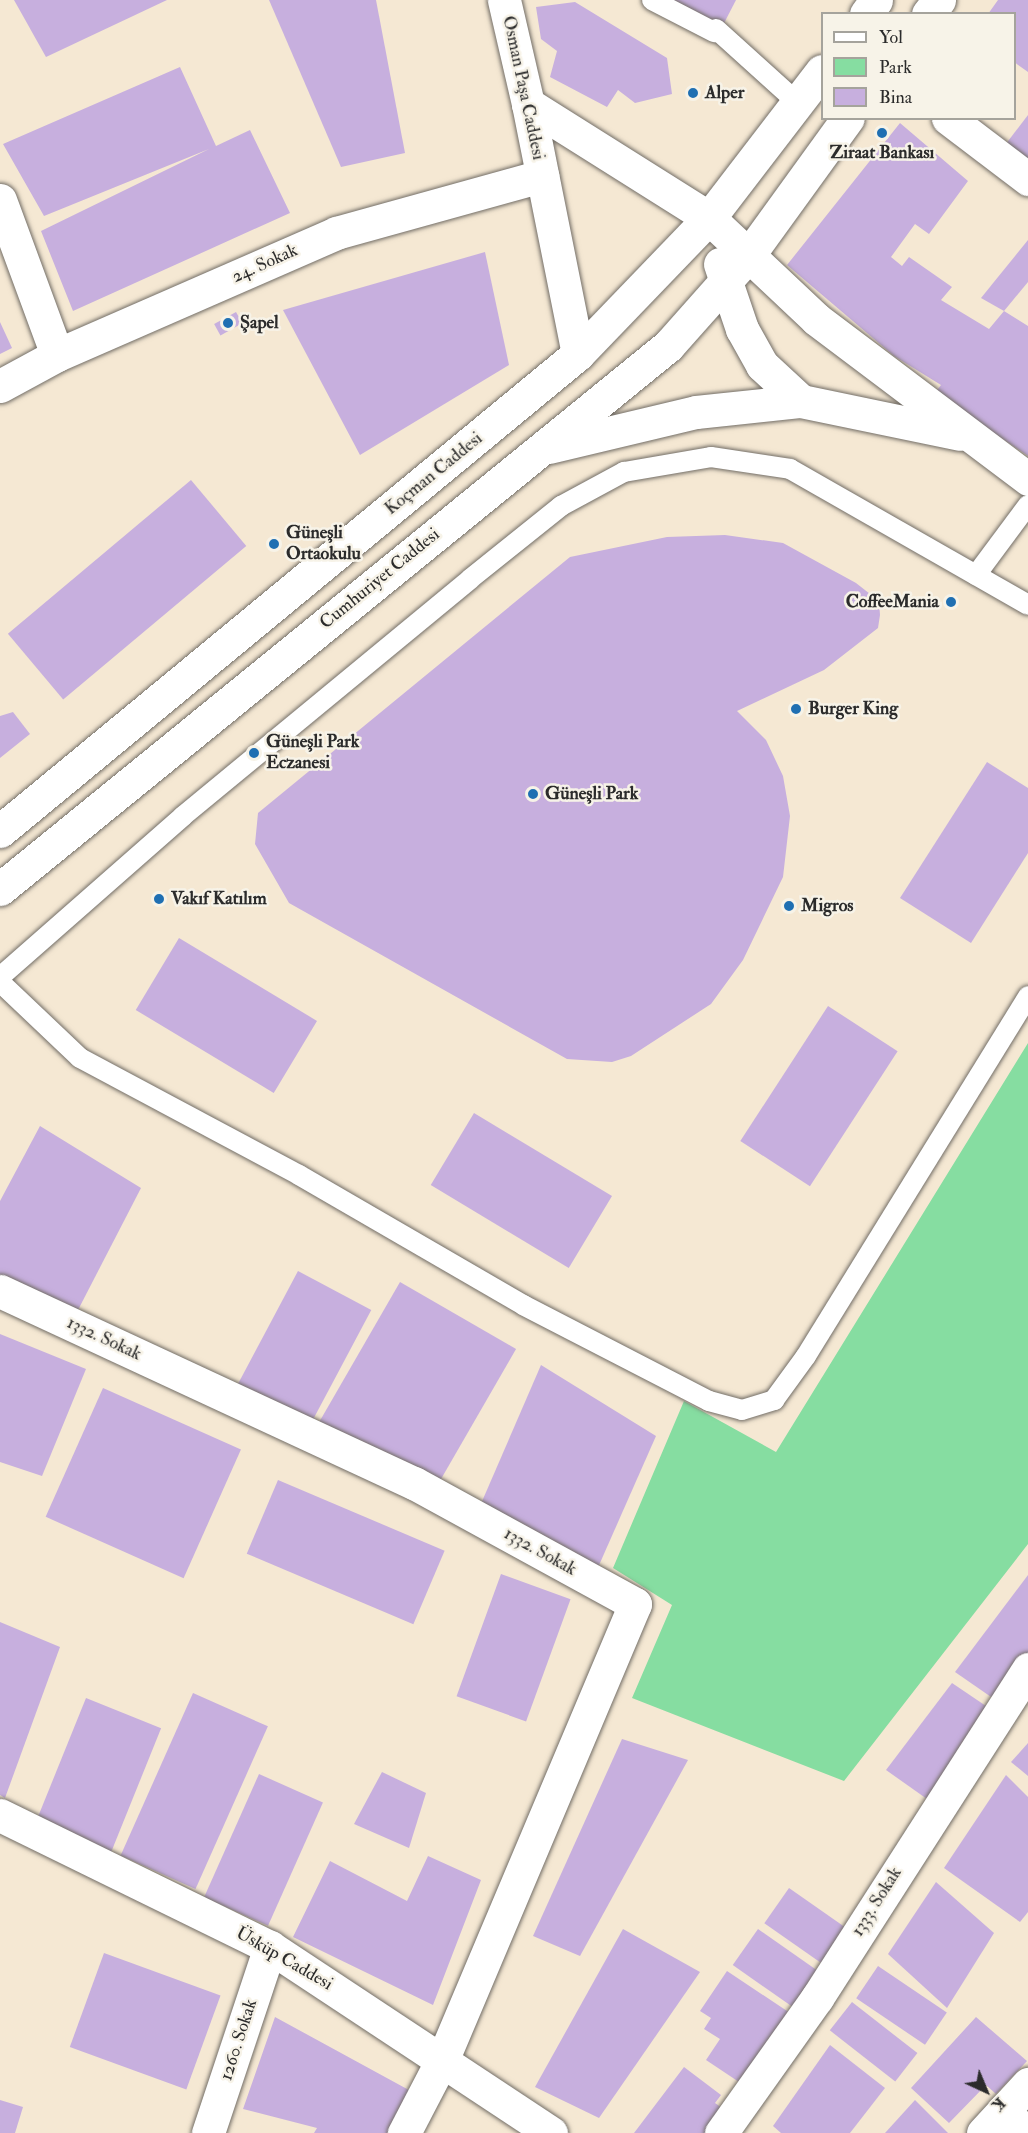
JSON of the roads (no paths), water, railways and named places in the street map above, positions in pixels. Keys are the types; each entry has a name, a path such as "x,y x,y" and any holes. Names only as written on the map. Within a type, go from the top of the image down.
{"main road":[{"name":"Osman Paşa Caddesi","path":"504,0 528,104 578,354"},
{"path":"930,12 939,0"},
{"name":"Koçman Caddesi","path":"0,831 578,354 709,218 821,72"},
{"path":"528,104 709,218 816,319 1028,479"},
{"path":"748,256 847,120"},
{"path":"951,120 1028,179"},
{"name":"24. Sokak","path":"0,386 57,355 336,233 542,176"},
{"path":"0,200 57,355"},
{"path":"709,218 725,282 762,365 801,401"},
{"name":"Cumhuriyet Caddesi","path":"0,889 668,346 748,256"},
{"path":"540,449 696,412 801,401 971,437"},
{"name":"1332. Sokak","path":"0,1291 414,1483 635,1604 443,2058"},
{"name":"1333. Sokak","path":"721,2133 817,1998 1028,1669"},
{"name":"Üsküp Caddesi","path":"0,1815 270,1947 443,2058 551,2133"},
{"name":"1260. Sokak","path":"208,2133 270,1947"},
{"path":"404,2133 443,2058"},
{"path":"1027,2133 993,2122 1028,2084"}],"lane":[{"path":"652,0 715,31 798,103"},
{"path":"0,977 183,816 470,579 561,506 624,472 711,457 790,468 1028,605"},
{"path":"976,575 1028,505"},
{"path":"0,982 81,1058 523,1305 709,1401 742,1410 774,1400 806,1356 1028,996"}],"place":[{"name":"Alper","path":"693,93"},
{"name":"Ziraat Bankası","path":"882,133"},
{"name":"Şapel","path":"228,323"},
{"name":"Güneşli Ortaokulu","path":"274,544"},
{"name":"CoffeeMania","path":"951,602"},
{"name":"Burger King","path":"796,709"},
{"name":"Güneşli Park Eczanesi","path":"254,753"},
{"name":"Güneşli Park","path":"533,794"},
{"name":"Vakıf Katılım","path":"159,899"},
{"name":"Migros","path":"789,906"}]}
